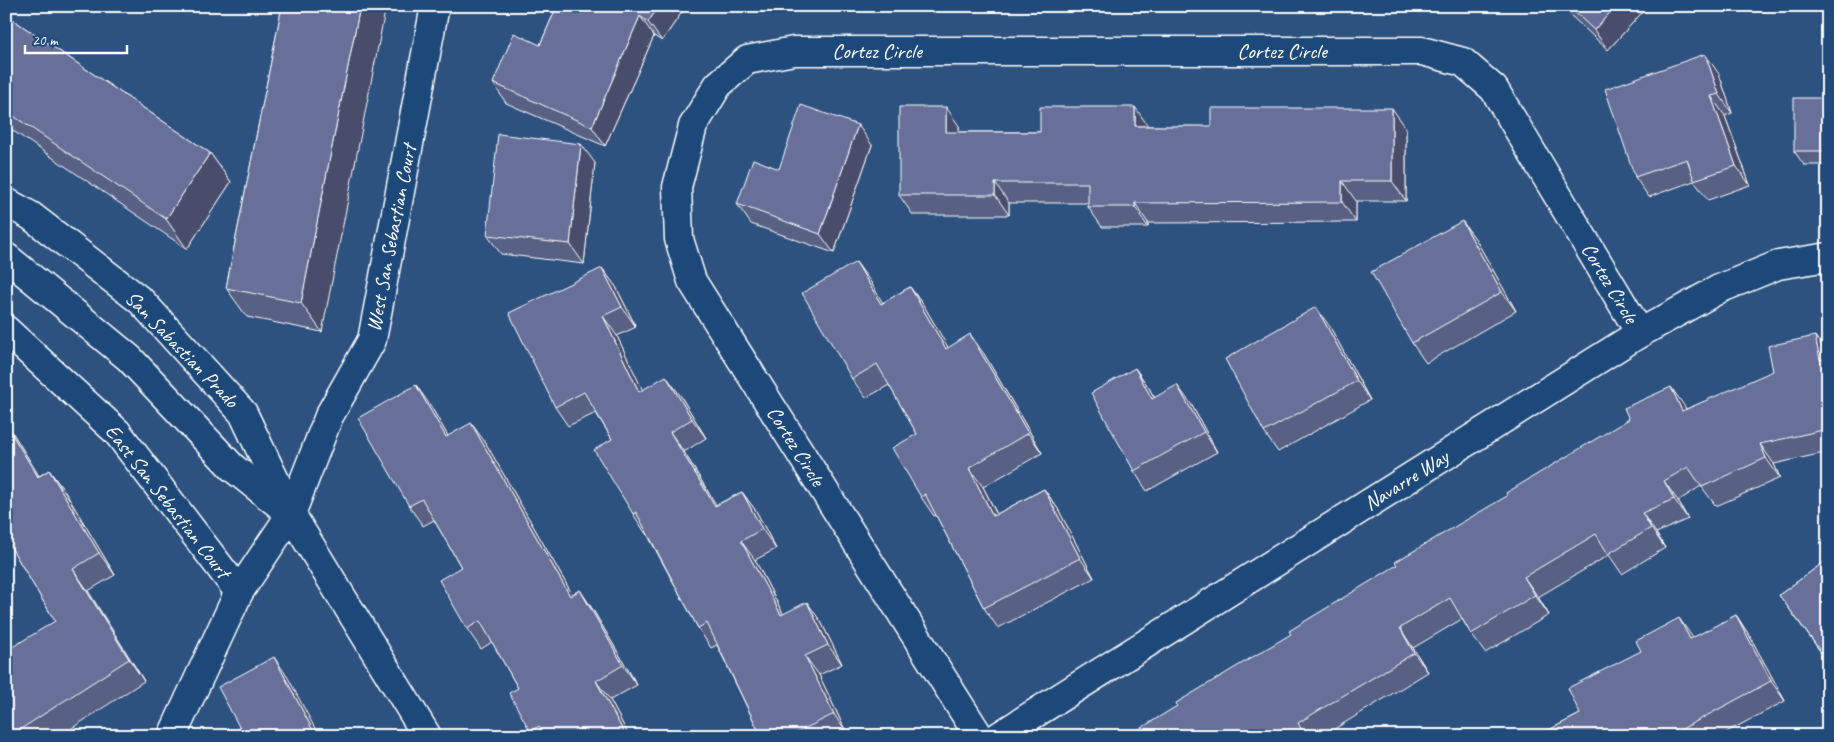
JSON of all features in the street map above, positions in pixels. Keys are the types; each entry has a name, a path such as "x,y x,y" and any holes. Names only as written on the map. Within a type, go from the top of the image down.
{"street":[{"name":"West San Sebastian Court","path":"291,514 329,416 372,340 435,6"},
{"name":"Cortez Circle","path":"979,736 692,281 679,239 677,187 693,126 718,85 747,60 794,52 1422,52 1463,62 1494,89 1640,333"},
{"name":"San Sabastian Prado","path":"6,202 31,216 141,301 244,413 291,514 427,736"},
{"name":"San Sabastian Prado","path":"6,257 129,358 232,467 291,514"},
{"name":"Navarre Way","path":"999,736 1640,333 1719,289 1778,265 1828,257"},
{"name":"East San Sebastian Court","path":"6,330 117,432 239,592"},
{"name":"East San Sebastian Court","path":"172,736 239,592 291,514"}],"building":[{"path":"282,6 360,6 301,303 226,288"},
{"path":"557,6 659,6 648,22 640,16 592,127 493,83 514,33 540,45"},
{"path":"1568,6 1616,6 1594,30"},
{"path":"6,15 210,153 166,219 6,111"},
{"path":"1705,54 1719,94 1711,96 1736,166 1694,180 1687,159 1635,177 1605,89"},
{"path":"1794,98 1828,98 1828,151 1794,151"},
{"path":"801,105 858,125 820,234 737,204 753,159 779,169"},
{"path":"899,107 946,107 946,132 1040,132 1040,107 1135,107 1135,126 1211,126 1211,108 1392,108 1392,181 1342,181 1342,202 1135,203 1135,207 1088,207 1088,183 995,183 995,195 899,195"},
{"path":"498,134 581,144 570,244 487,235"},
{"path":"1462,221 1502,292 1412,343 1371,272"},
{"path":"856,262 881,304 910,287 946,349 970,334 1028,433 969,468 993,516 1044,489 1080,558 984,608 925,494 921,497 892,448 917,434 877,364 852,379 802,293"},
{"path":"602,268 622,307 603,316 639,392 666,376 692,419 670,432 715,506 742,492 762,529 741,541 781,615 807,602 828,645 805,656 834,714 790,736 761,736 707,623 698,628 636,512 633,514 594,450 612,439 584,392 555,407 509,313"},
{"path":"1316,307 1357,381 1264,432 1225,359"},
{"path":"1815,336 1820,360 1828,358 1828,429 1760,444 1766,458 1702,487 1688,467 1664,481 1674,499 1642,513 1651,528 1608,554 1596,534 1524,577 1535,595 1471,634 1450,598 1400,628 1414,653 1298,723 1305,736 1128,736 1177,706 1176,703 1291,634 1289,631 1397,565 1395,562 1507,496 1506,493 1629,419 1624,408 1671,387 1682,411 1773,371 1768,346"},
{"path":"1135,368 1152,399 1177,385 1204,432 1134,471 1091,393"},
{"path":"416,385 446,437 471,423 570,596 580,590 623,665 596,681 626,736 544,736 539,726 530,731 509,693 518,688 480,621 467,629 439,580 461,567 422,499 409,506 358,418"},
{"path":"6,425 38,477 49,470 99,553 73,569 129,659 10,736 6,736 6,651 55,621 6,539"},
{"path":"1828,559 1828,643 1819,649 1779,595"},
{"path":"1736,615 1771,681 1669,736 1537,736 1580,714 1568,688 1641,651 1636,641 1679,618 1690,639"},
{"path":"274,657 316,736 244,736 218,687"}]}
